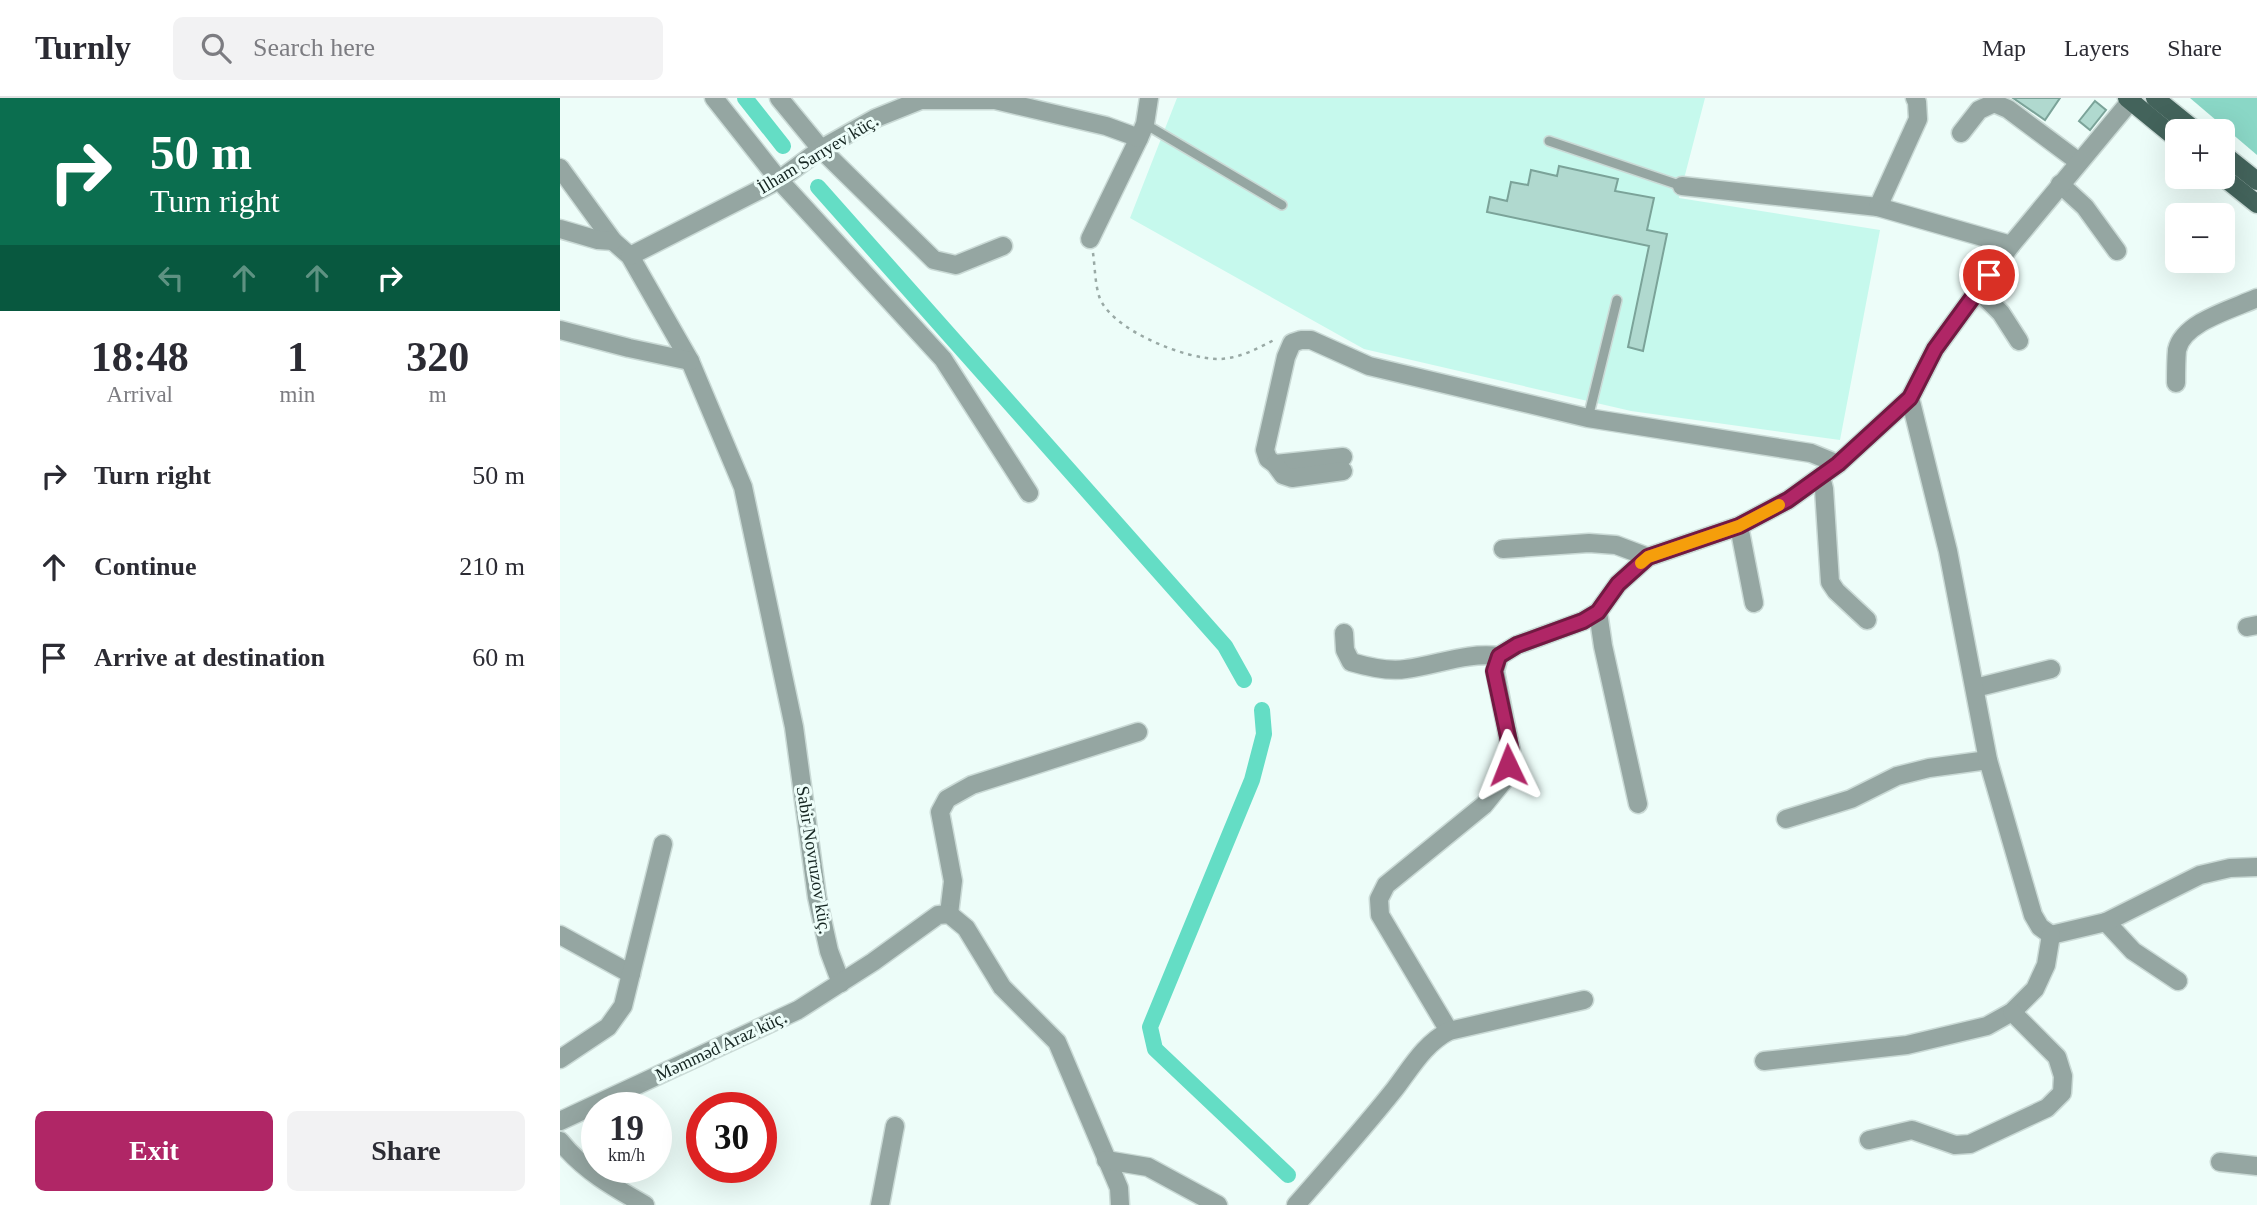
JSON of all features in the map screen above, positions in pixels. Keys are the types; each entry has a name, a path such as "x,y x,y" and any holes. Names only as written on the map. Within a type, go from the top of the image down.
{"main road":[{"path":"2155,98 2181,119"},
{"path":"2130,99 2165,129"},
{"path":"2235,163 2257,181"},
{"path":"2235,186 2257,204"}],"street":[{"path":"714,98 779,180 943,359 1028,493"},
{"path":"779,98 821,149 934,260 957,265 1003,246"},
{"path":"1090,239 1142,131 1149,98"},
{"path":"1878,207 1918,119 1915,98"},
{"name":"İlham Sarıyev küç.","path":"630,256 779,180 821,149 876,118 921,99 995,99 1106,127 1142,131"},
{"path":"1344,634 1345,650 1351,662 1368,667 1404,670 1466,655 1499,656 1517,645 1583,621 1598,612 1618,584 1648,557 1739,526 1788,500 1838,464 1910,398 1935,349 2011,245 2130,99"},
{"path":"1961,133 1979,110 1994,103 2008,109 2079,162"},
{"name":"Sabir Novruzov küç.","path":"560,168 613,241 630,256 691,360 743,487 794,727 817,897 829,951 841,983"},
{"path":"2060,184 2085,207 2117,251"},
{"path":"1682,186 1878,207 2011,245"},
{"path":"560,229 598,240 613,241"},
{"path":"1978,290 2001,313 2019,341"},
{"path":"2176,383 2178,348 2184,335 2196,325 2257,298"},
{"path":"560,330 629,348 691,360"},
{"path":"1343,464 1275,464 1268,459 1265,450 1286,357 1292,343 1311,340 1369,366 1588,418 1811,453 1838,464"},
{"path":"1910,398 1948,551 1988,760 2033,915 2040,927 2051,935 2106,922 2200,875 2230,868 2257,867"},
{"path":"1821,477 1830,582 1867,620"},
{"path":"1739,526 1754,603"},
{"path":"1503,550 1589,543 1616,545 1648,557"},
{"path":"1598,612 1638,804"},
{"path":"1449,1031 1380,915 1379,899 1386,885 1484,805 1505,779 1511,751 1494,671 1499,656"},
{"path":"1975,688 2051,669"},
{"path":"949,914 953,881 940,812 947,799 972,785 1138,732"},
{"path":"1786,819 1851,799 1897,776 1929,768 1988,760"},
{"path":"560,1059 608,1027 623,1006 663,844"},
{"path":"841,983 938,915 949,914 966,928 1002,987 1048,1030 1057,1042 1119,1188 1120,1205"},
{"path":"2106,922 2133,951 2178,981"},
{"path":"560,935 631,974"},
{"path":"1764,1061 1907,1045 1987,1026 2012,1012 2035,989 2046,965 2051,935"},
{"name":"Məmməd Araz küç.","path":"560,1121 798,1010 841,983"},
{"path":"1296,1205 1395,1089 1424,1049 1438,1037 1449,1031 1584,1000"},
{"path":"1869,1140 1912,1130 1955,1145 1970,1144 2047,1108 2062,1094 2063,1076 2057,1057 2012,1012"},
{"path":"880,1205 895,1126"},
{"path":"560,1140 570,1153 604,1182 645,1205"},
{"path":"1107,1160 1148,1167 1218,1205"},
{"path":"2220,1162 2257,1166"}],"lane":[{"path":"1142,131 1282,205"},
{"path":"1549,141 1682,186"},
{"path":"1588,418 1617,300"}],"path":[{"path":"1090,239 1099,298 1113,315 1144,338 1181,353 1218,359 1243,356 1276,338 1292,343"}],"shaded area":[{"path":"1177,98 1705,98 1679,198 1880,230 1840,440 1631,411 1364,349 1130,218"},
{"path":"2190,98 2257,98 2257,155 2235,136 2235,119 2215,119"}],"building":[{"path":"2013,98 2060,98 2045,120"},
{"path":"2095,101 2106,110 2090,130 2079,121"},
{"path":"1559,166 1618,179 1615,191 1654,198 1647,230 1667,234 1643,351 1628,347 1649,246 1487,212 1490,197 1507,201 1511,182 1528,185 1531,170 1557,176"}],"waterway":[{"path":"745,98 783,146"},
{"path":"818,187 1225,646 1244,680"},
{"path":"1262,710 1264,734 1252,780 1150,1027 1155,1049 1288,1175"}],"slow traffic":[{"path":"1641,563 1648,557 1705,540 1739,526 1779,505"}],"route":[{"path":"1508,765 1511,751 1494,671 1499,656 1517,645 1583,621 1598,612 1618,584 1648,557 1705,540 1739,526 1788,500 1838,464 1910,398 1935,349 1989,275"}]}
